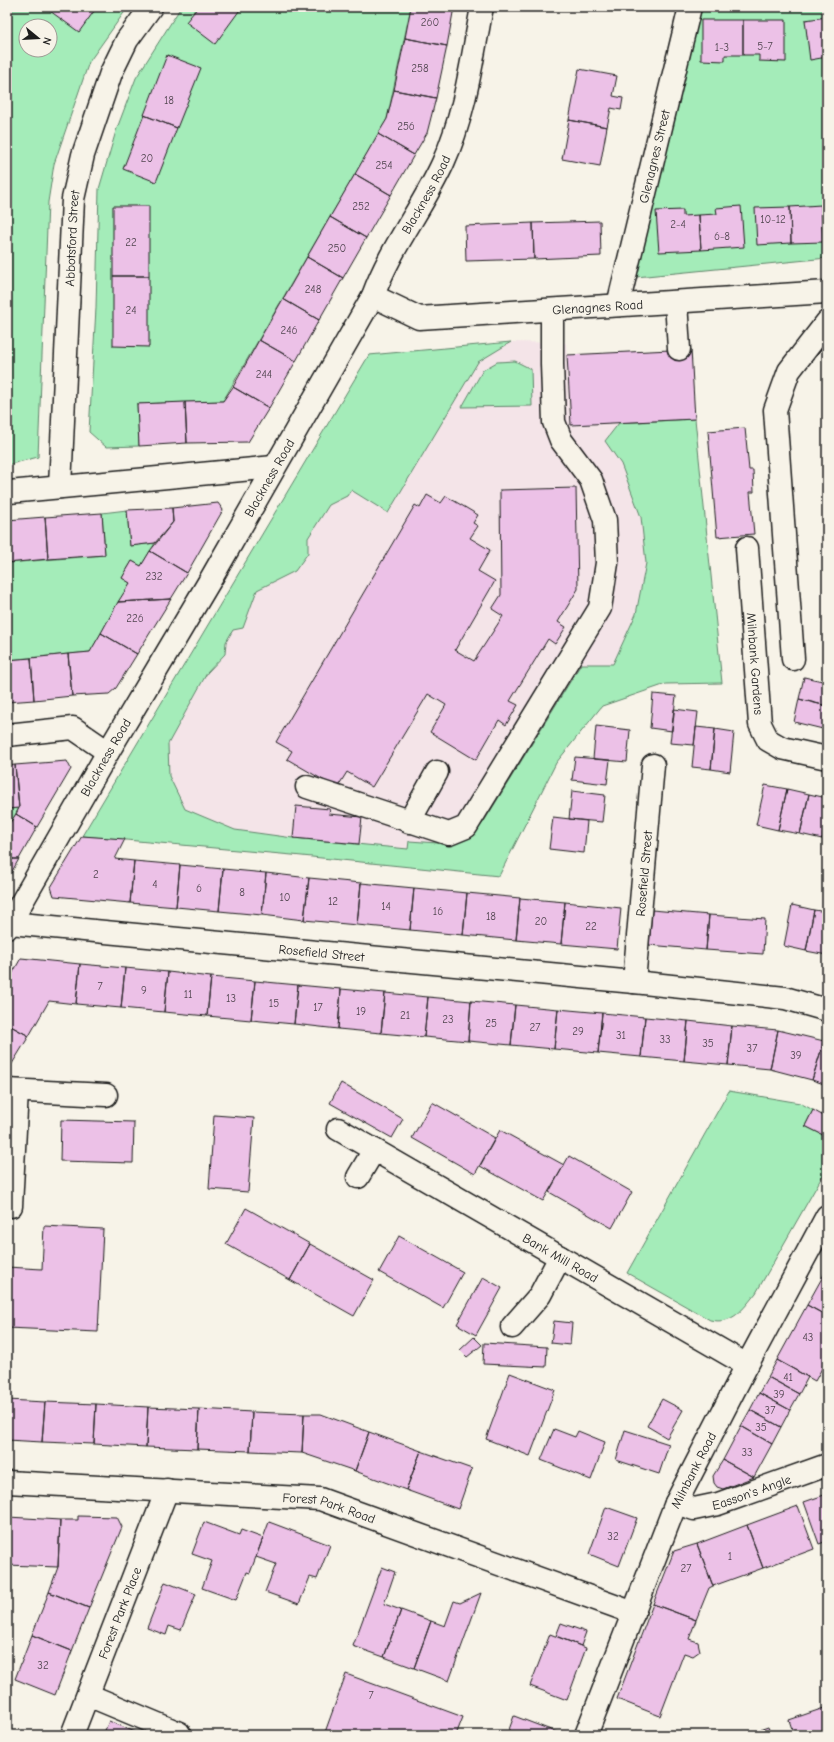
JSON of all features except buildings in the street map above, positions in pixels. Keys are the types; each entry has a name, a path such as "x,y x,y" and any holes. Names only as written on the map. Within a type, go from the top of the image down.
{"street":[{"name":"Abbotsford Street","path":"60,487 73,199 83,155 111,73 127,40 151,7"},
{"name":"Blackness Road","path":"8,926 108,752 212,577 373,296 381,273 443,164 455,132 466,90 482,7"},
{"name":"Glenagnes Street","path":"618,305 690,7"},
{"name":"Glenagnes Road","path":"373,296 419,318 827,292"},
{"path":"676,302 678,349"},
{"path":"307,787 449,834 466,827 600,608 607,563 606,520 591,480 561,440 554,422 552,310"},
{"path":"793,659 775,410 789,371 827,322"},
{"path":"8,492 274,467"},
{"name":"Milnbank Gardens","path":"746,548 760,724 768,740 782,748 827,758"},
{"path":"7,735 73,728 108,752"},
{"name":"Rosefield Street","path":"634,982 653,765"},
{"path":"409,822 437,772"},
{"name":"Rosefield Street","path":"8,926 634,982 785,998 827,1010"},
{"path":"11,1206 12,1090 106,1095"},
{"name":"Bank Mill Road","path":"338,1129 746,1365"},
{"path":"358,1178 374,1150"},
{"name":"Milnbank Road","path":"586,1735 676,1503 746,1365 827,1216"},
{"path":"512,1327 540,1295 560,1257"},
{"name":"Easson's Angle","path":"676,1503 694,1509 718,1504 827,1465"},
{"name":"Forest Park Road","path":"7,1482 320,1499 634,1613"},
{"name":"Forest Park Place","path":"72,1735 167,1490"},
{"path":"88,1695 179,1734 178,1735"}],"shaded area":[{"path":"511,342 566,343 571,425 695,419 722,683 666,684 602,706 556,763 499,876 82,836 369,355"}],"green space":[{"path":"7,7 128,7 89,62 54,164 48,202 38,457 7,465"},
{"path":"181,7 411,7 387,119 223,401 137,404 139,446 106,447 89,432 96,308 99,189 116,131 136,78"},
{"path":"698,7 827,7 827,258 636,277"},
{"path":"511,342 478,362 388,513 351,490 347,496 329,505 308,538 308,553 295,571 257,590 243,628 233,630 226,642 225,654 207,673 168,744 169,776 185,809 235,830 293,838 408,849 409,841 452,844 469,838 483,823 581,664 613,664 636,614 646,563 641,517 621,464 605,441 619,423 695,419 722,683 666,684 602,706 556,763 499,876 82,836 369,355"},
{"path":"515,361 531,369 532,406 462,407 483,370 497,362"},
{"path":"127,510 130,546 155,543 141,566 132,561 122,578 130,583 90,652 7,660 7,563 105,555 102,513"},
{"path":"19,808 8,827 7,827 7,809"},
{"path":"729,1091 800,1103 813,1110 805,1126 827,1137 827,1168 756,1293 747,1305 737,1314 731,1318 718,1321 710,1320 627,1273"}]}
